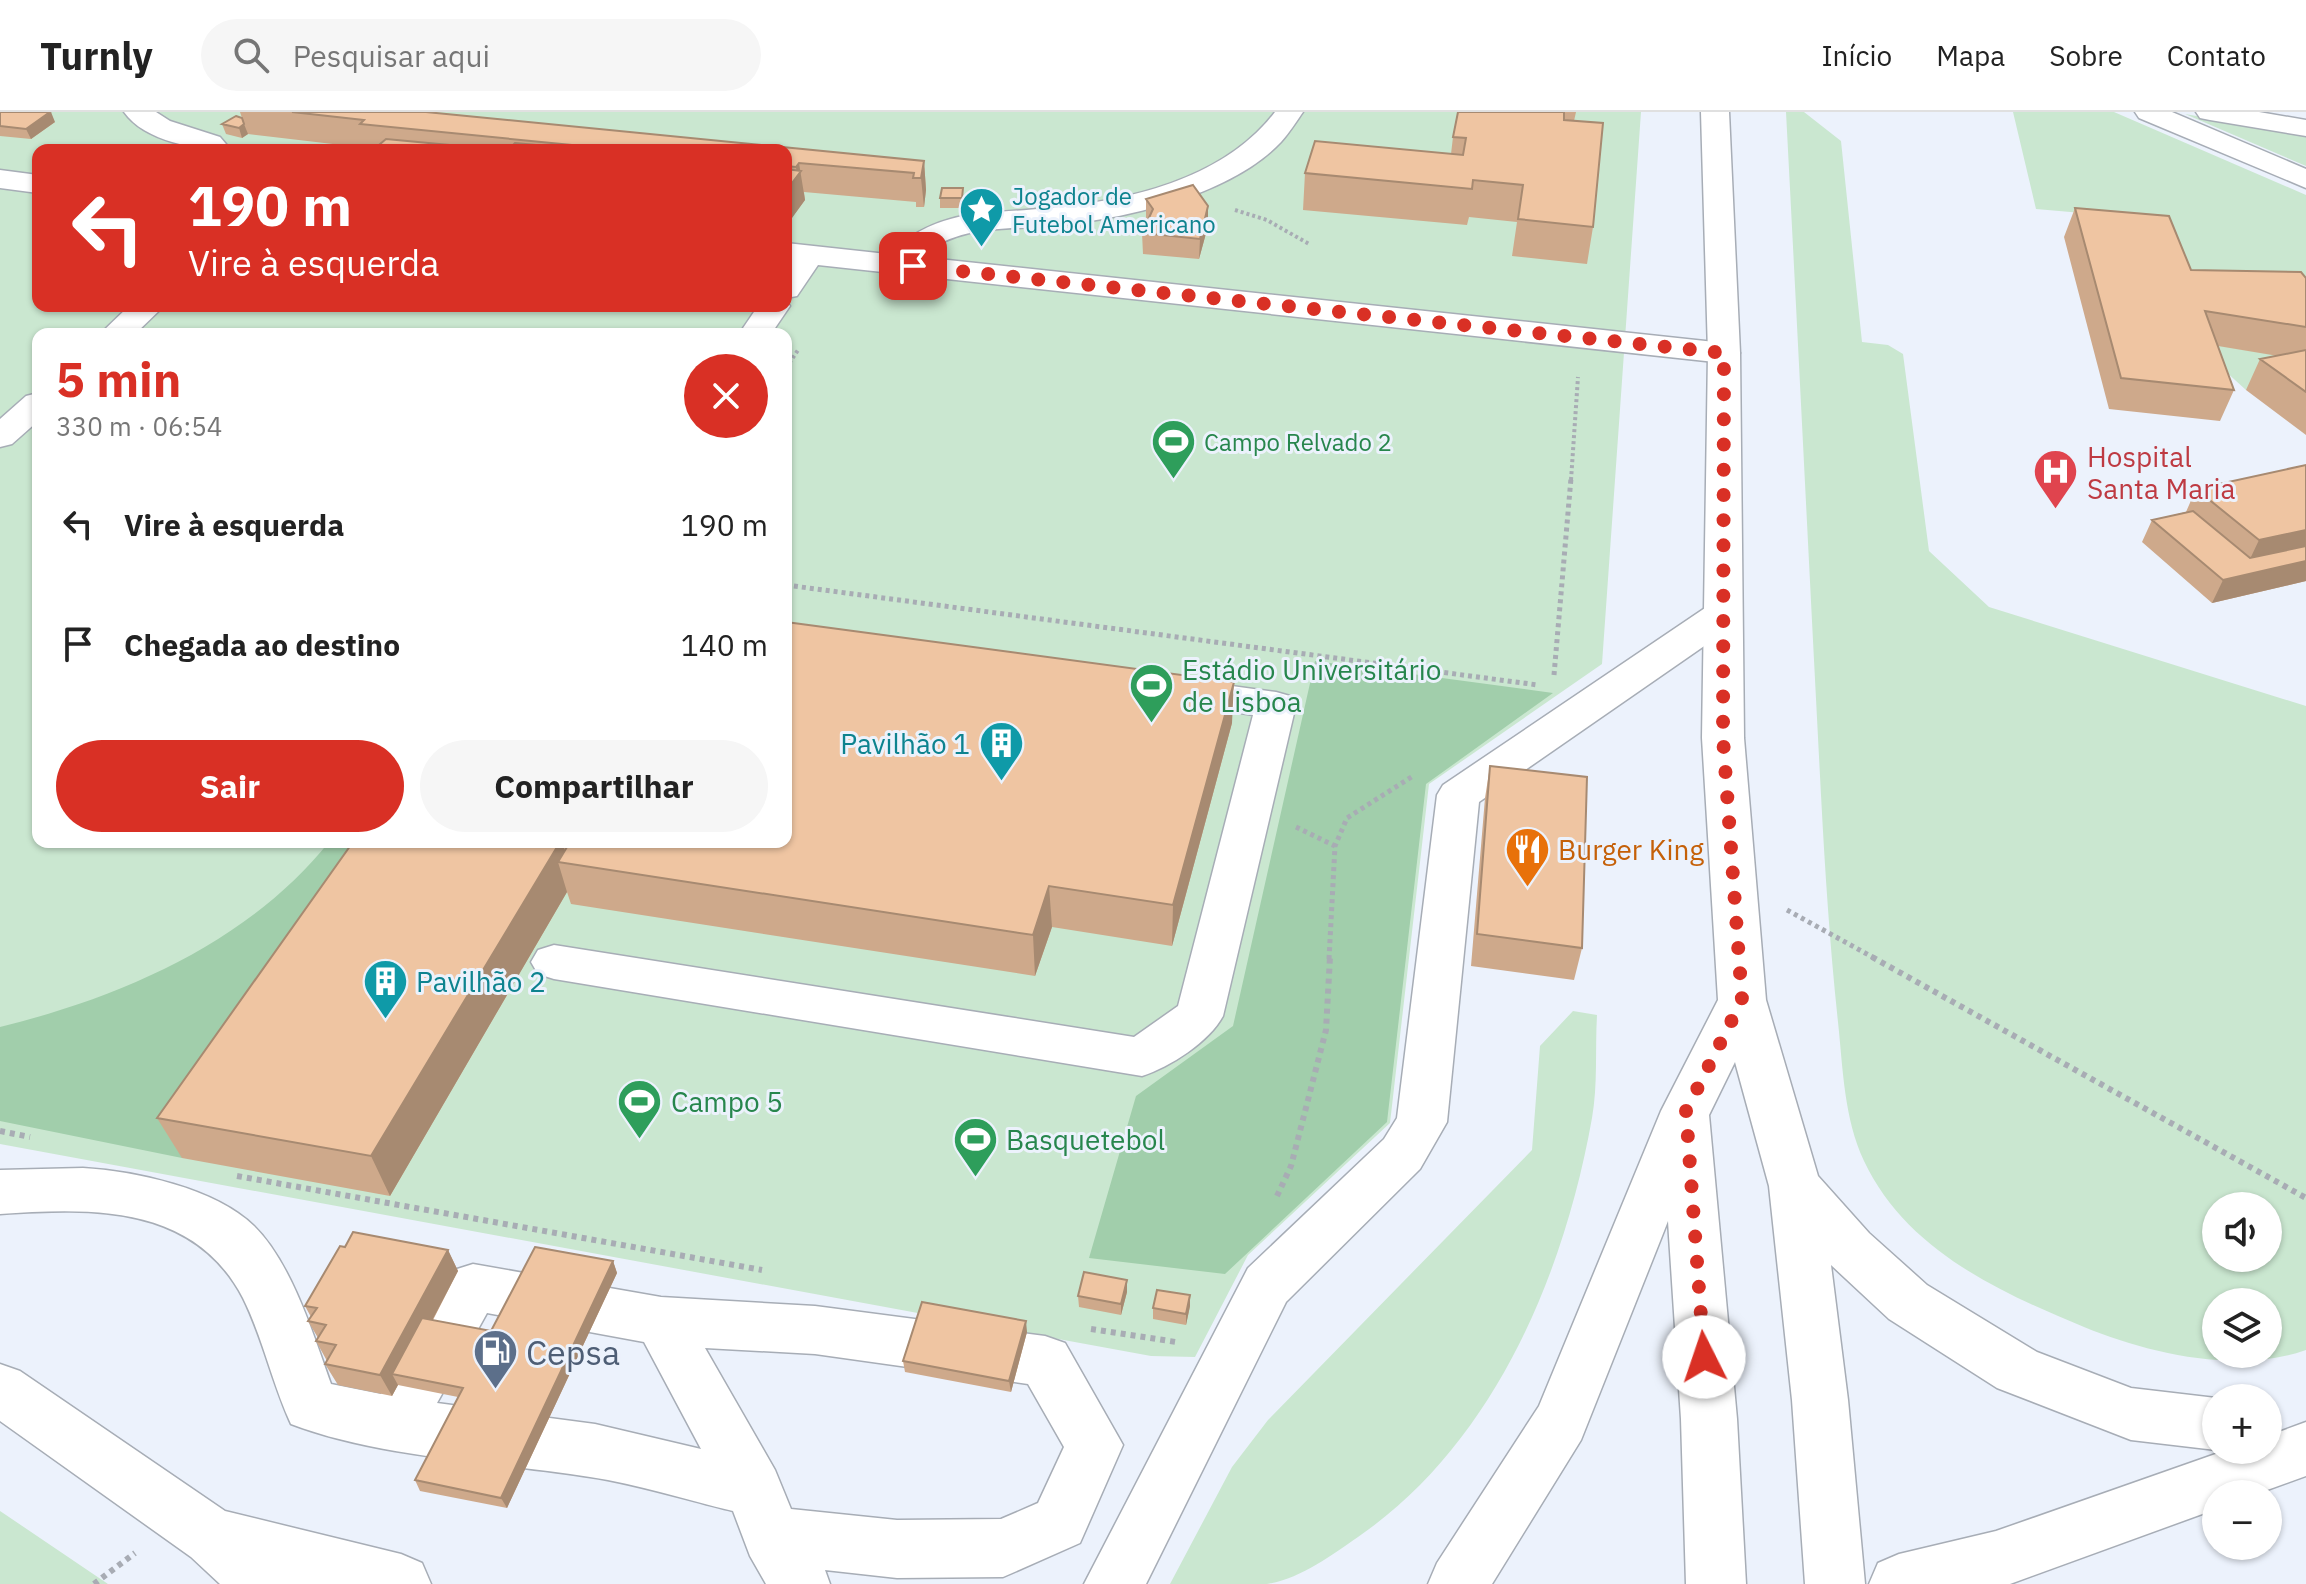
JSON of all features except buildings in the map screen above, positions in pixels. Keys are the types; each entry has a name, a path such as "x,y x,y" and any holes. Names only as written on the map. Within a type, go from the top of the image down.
{"main road":[{"path":"138,112 160,127 211,144"},
{"path":"893,264 935,232 970,222 1053,217 1115,206 1198,181 1247,156 1281,127 1289,112"},
{"path":"2149,112 2306,179"},
{"path":"2210,112 2306,128"},
{"path":"1718,116 1724,353 1723,738 1742,1000 1795,1186 1820,1400 1835,1584"},
{"path":"0,179 32,183"},
{"path":"798,253 1724,353"},
{"path":"123,328 141,312"},
{"path":"0,437 32,408"},
{"path":"1114,1584 1267,1285 1402,1154 1422,1122 1458,795 1722,615"},
{"path":"554,962 1142,1057 1199,1016 1276,705 1134,686"},
{"path":"1458,1584 1561,1422 1686,1111 1742,1000"},
{"path":"1686,1111 1709,1419 1716,1584"},
{"path":"1795,1186 1850,1249 1908,1302 2017,1370 2131,1414 2202,1422"},
{"path":"0,1192 52,1188 128,1191 192,1213 236,1243 268,1297 311,1406 395,1423 595,1451 762,1512 897,1549 1003,1548 1059,1523 1094,1445 1045,1361 815,1330 661,1321 473,1287 395,1423"},
{"path":"661,1321 800,1584"},
{"path":"0,1389 212,1537 265,1584"},
{"path":"2282,1431 2306,1434"},
{"path":"1899,1584 1996,1560 2306,1449"},
{"path":"212,1537 401,1584"}],"path":[{"path":"1198,181 1214,203 1267,220 1309,244"},
{"path":"792,586 1553,687 1580,377"},
{"path":"1272,1206 1291,1166 1326,1030 1335,846"},
{"path":"1734,880 2306,1198"},
{"path":"0,1131 44,1139"},
{"path":"224,1173 767,1271"},
{"path":"1077,1326 1170,1343 1181,1340"}],"green space":[{"name":"Estádio Universitário de Lisboa","path":"0,112 1641,112 1602,664 1429,784 1390,1123 1248,1255 1195,1357 1151,1356 0,1144"},
{"name":"Hospital Santa Maria","path":"1786,112 1804,112 1841,141 1862,342 1888,345 1903,354 1929,551 1989,607 2306,706 2306,1350 2282,1356 2282,1288 2202,1288 2202,1359 2194,1358 2110,1337 2020,1299 1958,1264 1904,1220 1882,1192 1864,1161 1852,1128 1845,1093 1830,937"},
{"path":"2013,112 2114,112 2306,195 2306,325 2179,300 2128,217 2036,209"},
{"path":"2185,114 2306,135 2306,166"},
{"path":"2192,341 2306,360 2306,377 2246,390"},
{"path":"1315,661 1553,693 1426,784 1387,1122 1225,1274 1089,1258 1136,1096 1233,1026"},
{"path":"324,848 392,848 182,1158 0,1121 0,1027 92,1000 180,961 222,937 261,909"},
{"path":"1573,1011 1597,1015 1594,1105 1579,1178 1563,1237 1541,1295 1515,1352 1484,1405 1448,1455 1406,1499 1358,1537 1315,1565 1267,1584 1170,1584 1232,1467 1268,1420 1532,1150 1540,1046"},
{"path":"0,1511 6,1515 108,1584 0,1584"}],"place":[{"name":"Jogador de Futebol Americano","path":"981,249"},
{"name":"Campo Relvado 2","path":"1173,481"},
{"name":"Hospital Santa Maria","path":"2056,511"},
{"name":"Estádio Universitário de Lisboa","path":"1151,724"},
{"name":"Pavilhão 1","path":"1001,782"},
{"name":"Burger King","path":"1527,888"},
{"name":"Pavilhão 2","path":"385,1020"},
{"name":"Campo 5","path":"640,1140"},
{"name":"Basquetebol","path":"975,1178"},
{"name":"Cepsa","path":"495,1391"}],"route":[{"path":"913,266 1724,353 1723,738 1742,1000 1686,1111 1704,1357"}]}
